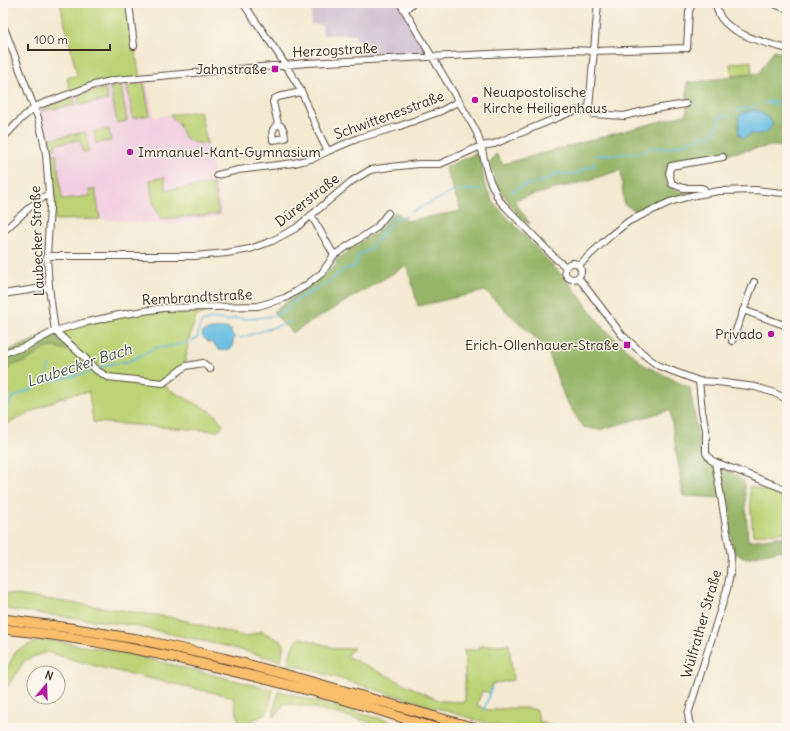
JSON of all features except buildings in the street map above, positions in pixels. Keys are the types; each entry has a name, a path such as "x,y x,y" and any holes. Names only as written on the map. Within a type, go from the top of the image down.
{"highway":[{"path":"3,619 142,640 223,658 476,728"},
{"path":"3,629 73,638 221,668 321,694 436,728"}],"street":[{"path":"129,3 134,46"},
{"path":"243,3 285,65 301,92 320,138 328,150"},
{"path":"400,3 477,133 487,172 499,200 556,259 566,267"},
{"path":"405,11 414,3"},
{"path":"598,3 589,108 591,112 593,114 624,116 686,104"},
{"name":"Herzogstraße","path":"3,138 23,117 40,105 115,80 361,60 571,50 594,51 687,48 689,11 693,3"},
{"path":"715,3 721,17 733,28 752,38 787,49"},
{"path":"772,3 787,9"},
{"name":"Laubecker Straße","path":"3,25 40,123 46,154 50,206 47,256 49,287 55,331"},
{"path":"278,124 273,102 274,99 301,92"},
{"name":"Schwittenesstraße","path":"217,175 238,170 294,163 314,158 328,150 359,138 397,127 441,111 459,101"},
{"name":"Dürerstraße","path":"47,256 194,256 250,249 272,241 296,228 352,181 370,170 419,164 440,164 481,146 494,144 571,112 589,108"},
{"path":"706,193 704,189 683,188 672,184 669,173 671,166 722,157"},
{"path":"579,265 610,236 629,221 670,202 690,196 719,191 755,190 787,194"},
{"path":"3,226 6,229 30,207 48,194"},
{"path":"310,215 334,255 376,228 388,213"},
{"name":"Rembrandtstraße","path":"3,353 24,347 55,331 119,315 163,308 258,306 285,298 305,286 322,273 334,255"},
{"path":"576,263 579,265 581,272 578,277 570,279 567,277 564,270 568,264 576,263"},
{"path":"578,277 622,334 659,366 699,381 754,387 772,392 787,399"},
{"path":"732,341 754,282"},
{"path":"3,294 49,287"},
{"path":"743,310 787,326"},
{"path":"55,331 96,370 108,377 163,383 186,366 203,364 210,368"},
{"name":"Wülfrather Straße","path":"693,728 689,722 688,714 690,705 726,590 732,556 715,462 711,460 706,453 706,430 702,411 699,381"},
{"path":"715,462 786,490"}],"shaded area":[{"path":"312,3 400,3 432,57 361,60 355,35 323,35 322,25 311,24"},
{"name":"Immanuel-Kant-Gymnasium","path":"115,80 146,80 154,117 200,111 223,215 182,223 160,224 100,219 55,220 56,197 52,154 49,139 40,116 39,105"}],"green space":[{"path":"60,3 129,3 134,46 140,77 115,80 71,93 67,78 77,75"},
{"path":"774,50 787,55 787,147 772,146 673,163 665,171 667,184 676,191 690,192 638,212 624,204 621,170 514,200 530,224 522,220 498,187 490,162 496,154 503,164 687,114 687,83 759,73"},
{"path":"751,61 752,73 732,76 730,64"},
{"path":"144,83 150,115 133,118 127,85"},
{"path":"121,86 127,121 117,123 110,87"},
{"path":"105,88 108,100 79,105 78,95"},
{"path":"74,98 76,105 41,111 53,105"},
{"path":"200,111 207,144 195,143 187,139 183,135 179,124 170,115"},
{"path":"109,129 111,141 96,143 94,131"},
{"path":"86,132 89,151 83,152 80,140 55,144 55,149 51,150 49,139"},
{"path":"480,152 484,183 493,202 570,284 603,327 644,365 690,388 702,461 715,462 744,481 748,541 787,536 787,549 746,558 734,553 724,498 683,496 670,410 599,430 583,427 565,399 547,349 485,291 418,306 407,265 292,333 273,312 337,265 335,261 371,235 374,235 395,211 406,221 461,211 445,167"},
{"path":"56,153 62,199 90,196 89,190 95,189 100,219 55,220 56,197 52,154"},
{"path":"164,177 166,190 213,184 219,214 161,219 153,202 150,180"},
{"path":"206,307 205,313 196,316 188,343 185,363 163,383 168,389 212,412 223,426 217,431 93,422 89,392 72,394 47,404 3,426 3,374 6,373 11,365 26,361 46,348 55,347 67,350 83,357 55,331 119,315"},
{"path":"55,331 85,358 67,350 55,347 46,348 26,361 11,365 6,373 3,374 3,353"},
{"path":"749,486 787,497 787,532 753,535"},
{"path":"3,593 175,618 246,637 261,631 284,643 281,661 230,647 131,625 3,609"},
{"path":"300,638 337,649 354,648 346,656 440,701 465,702 464,650 480,650 480,646 509,644 513,680 492,684 490,693 482,691 477,705 487,710 526,708 537,710 539,721 563,728 510,728 487,723 288,663 293,646"},
{"path":"42,639 125,653 273,690 268,711 262,716 240,726 233,697 99,667 46,652 25,660 7,687 3,688 3,674 16,651"},
{"path":"279,691 414,728 381,728 366,721 310,707 285,703 274,717 274,708"}],"water":[{"path":"754,110 761,112 773,123 769,130 762,134 751,134 743,138 739,135 738,119 744,112"},
{"path":"228,328 234,336 233,347 228,350 219,350 212,342 208,342 202,336 203,332 211,329"}],"waterway":[{"name":"Laubecker Bach","path":"763,103 787,99"},
{"name":"Laubecker Bach","path":"768,102 778,106"},
{"name":"Laubecker Bach","path":"736,112 745,108 752,108 756,105"},
{"name":"Laubecker Bach","path":"595,156 638,153 652,147 664,149 688,143 691,139 696,139 703,134 710,137 718,126 718,121 721,117 730,115"},
{"name":"Laubecker Bach","path":"511,192 524,186 545,181 556,173 578,174 582,169 594,166 594,162"},
{"name":"Laubecker Bach","path":"411,212 457,190 482,190"},
{"name":"Laubecker Bach","path":"192,341 198,337 198,331 201,323 207,320 217,319 226,321 235,318 246,319 274,316 284,311 289,308 290,304 318,287 326,284 345,268 353,268 357,262 358,255 364,253 374,245 394,218 406,217"},
{"path":"240,338 290,322"},
{"name":"Laubecker Bach","path":"98,369 113,363 128,362 157,347 167,347 189,342"},
{"path":"45,383 49,365"},
{"name":"Laubecker Bach","path":"3,409 8,407 12,398 44,383 95,371"},
{"path":"484,709 492,688"}],"place":[{"name":"Jahnstraße","path":"275,69"},
{"name":"Neuapostolische Kirche Heiligenhaus","path":"475,100"},
{"name":"Immanuel-Kant-Gymnasium","path":"130,152"},
{"name":"Privado","path":"771,334"},
{"name":"Erich-Ollenhauer-Straße","path":"627,345"}]}
